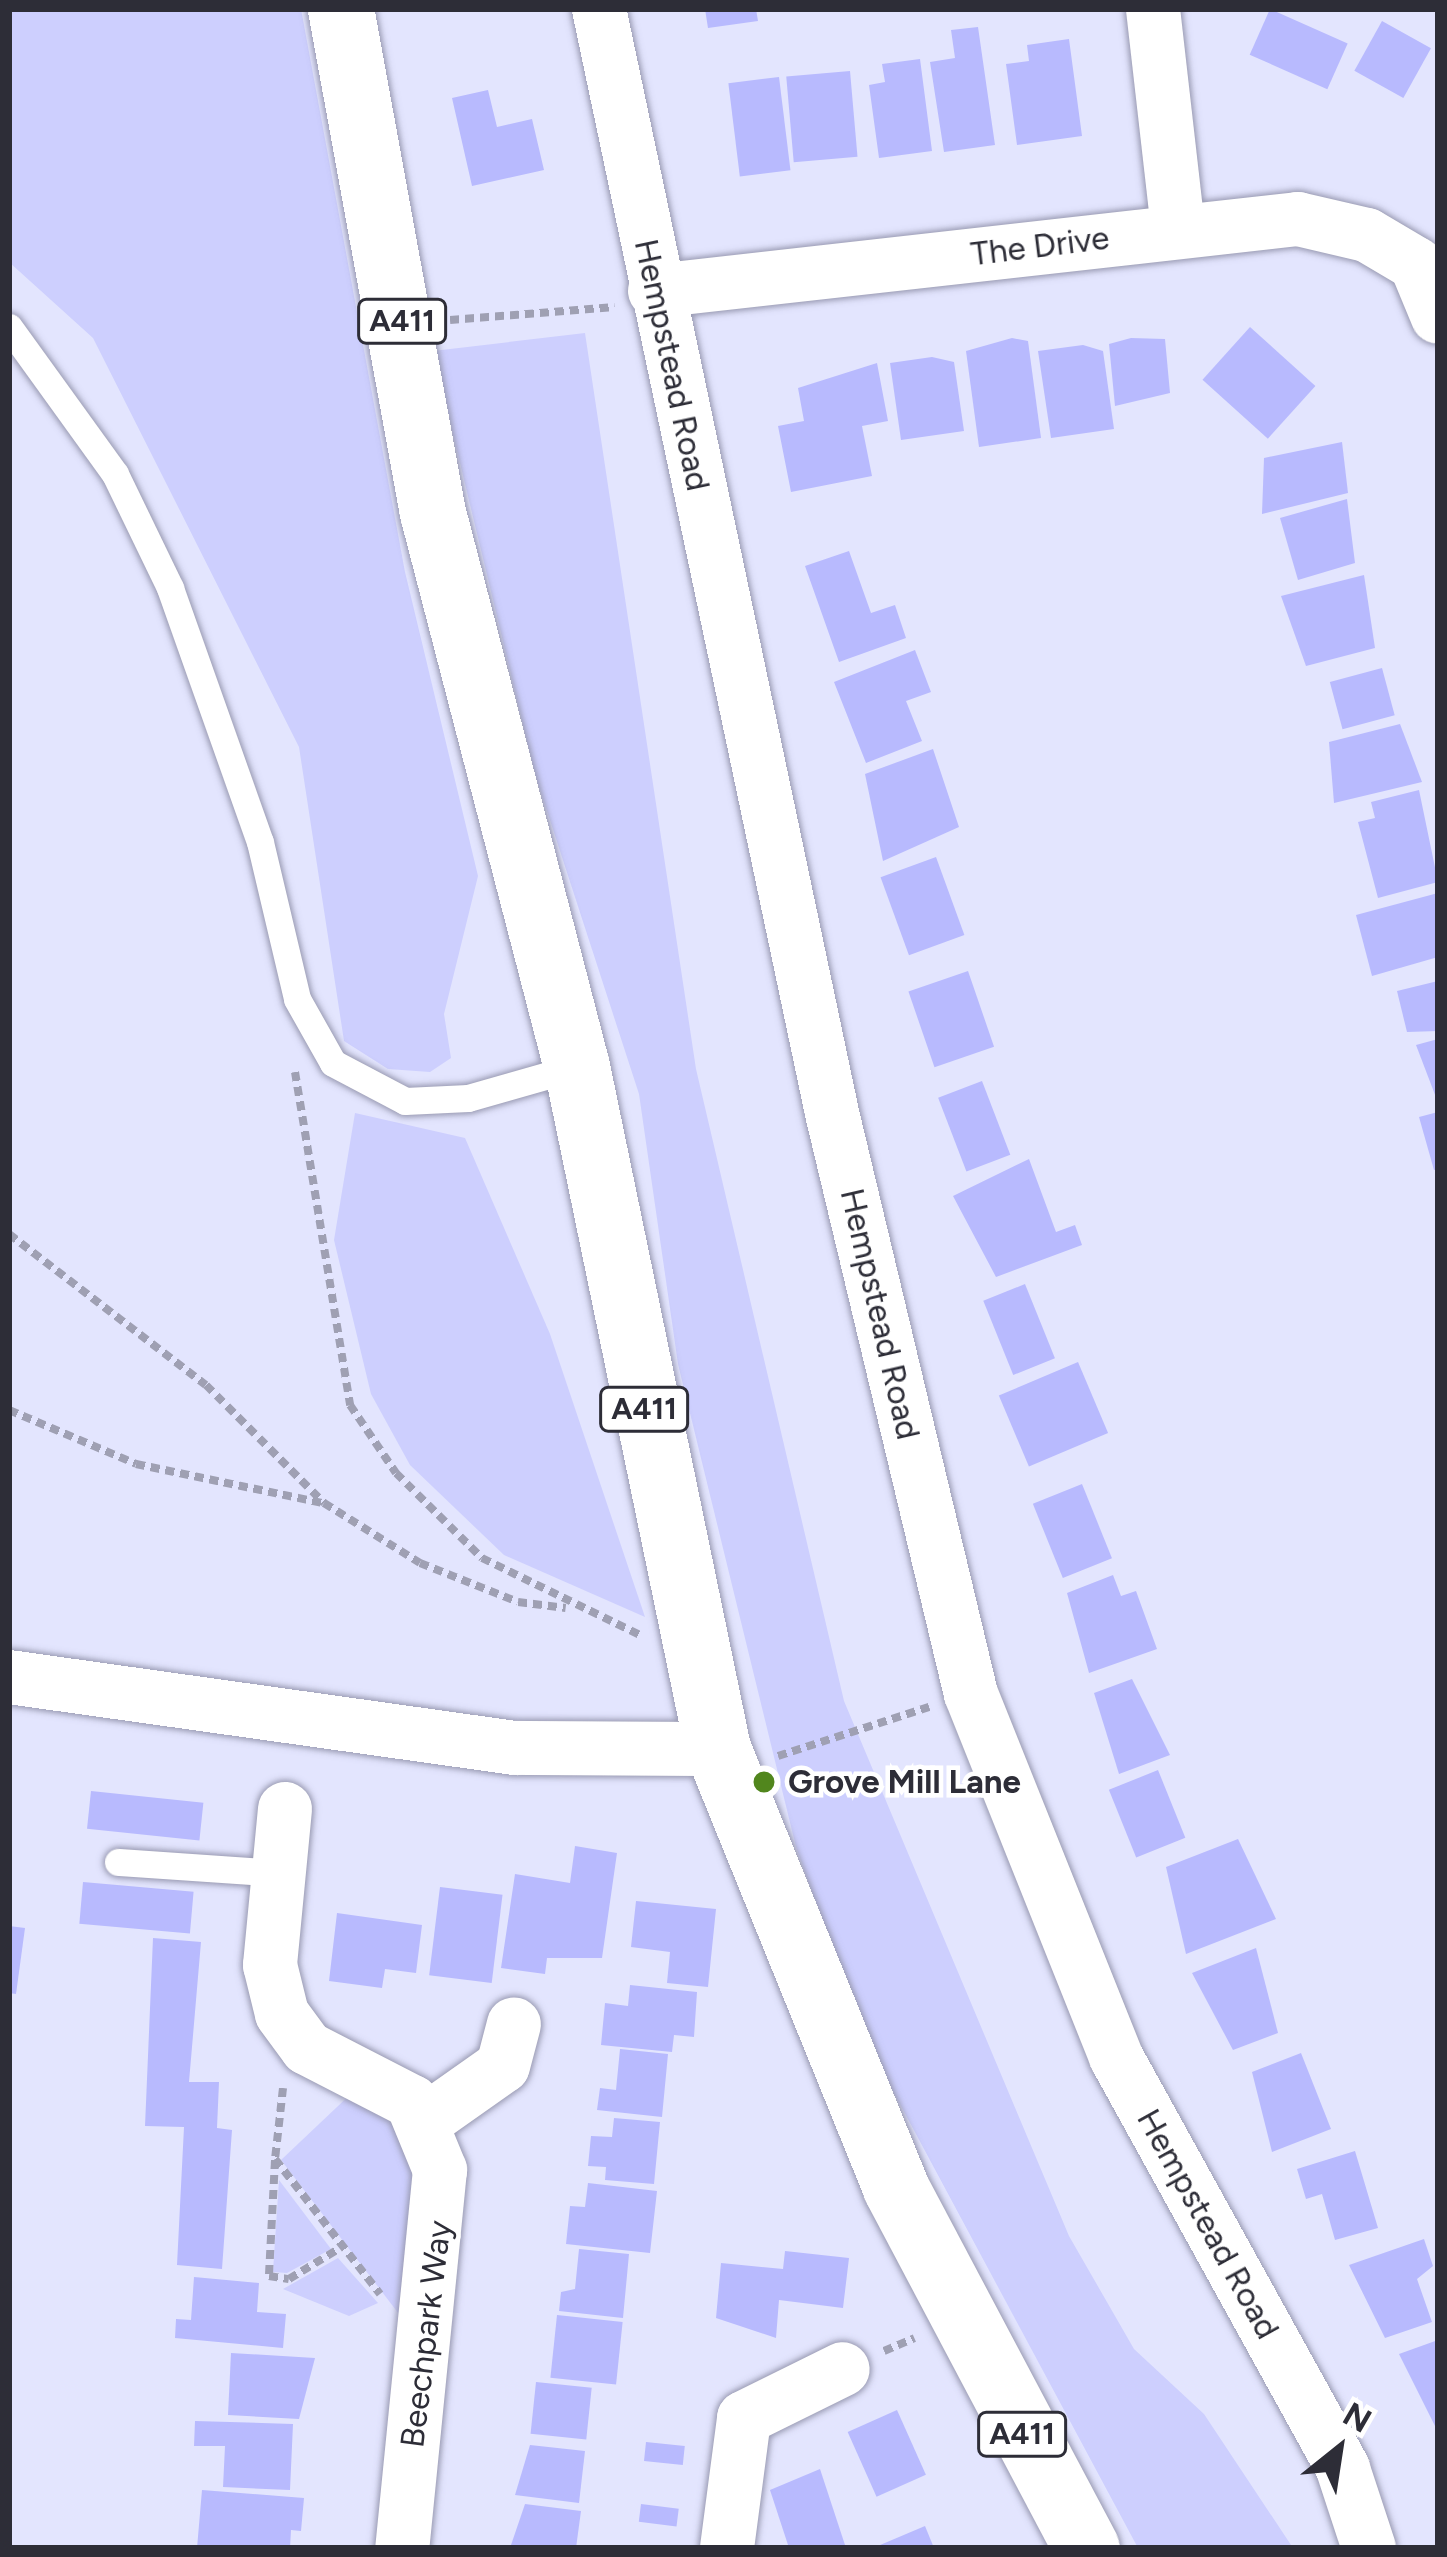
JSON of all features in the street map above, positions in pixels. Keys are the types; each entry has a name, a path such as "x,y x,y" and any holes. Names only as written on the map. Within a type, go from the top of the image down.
{"main road":[{"name":"A411","path":"340,9 403,324 437,533 577,1067 694,1656 739,1755 905,2207 1087,2548"}],"street":[{"name":"Hempstead Road","path":"599,9 657,297 970,1694 1116,2057 1342,2469 1369,2548"},
{"path":"1153,9 1178,230"},
{"name":"The Drive","path":"657,297 1178,230 1336,224 1427,262"},
{"path":"1427,262 1438,317"},
{"path":"9,1677 515,1748 739,1755"},
{"path":"285,1809 270,1965 293,2034 374,2074 425,2121 503,2066 514,2024"},
{"name":"Beechpark Way","path":"402,2548 442,2192 425,2121"},
{"path":"727,2548 744,2417 843,2369"}],"lane":[{"path":"9,327 115,474 170,588 260,842 297,999 333,1063 405,1101 469,1097 577,1067"},
{"path":"118,1862 278,1874"}],"path":[{"path":"403,324 657,297"},
{"path":"297,999 295,1080 350,1405 396,1473 482,1558 573,1609 694,1656"},
{"path":"9,1234 206,1385 324,1503 420,1563 518,1603 573,1609"},
{"path":"9,1410 136,1464 324,1503"},
{"path":"739,1755 970,1694"},
{"path":"293,2034 275,2158 268,2276 289,2279 340,2248"},
{"path":"275,2158 340,2248 424,2347"}],"shaded area":[{"path":"9,9 301,9 405,572 478,876 444,1014 451,1058 430,1072 388,1069 344,1041 299,747 93,338 9,262"},
{"path":"585,333 696,1069 844,1701 1069,2236 1134,2349 1204,2414 1293,2548 1138,2548 865,2039 796,1847 678,1364 639,1094 535,774 433,351"},
{"path":"355,1113 465,1138 550,1334 645,1617 504,1555 410,1465 371,1394 334,1240"},
{"path":"356,2089 400,2123 415,2155 402,2318 281,2160"},
{"path":"279,2180 331,2249 287,2273 273,2272"},
{"path":"338,2258 378,2303 349,2316 283,2289"}],"building":[{"path":"705,9 756,9 758,21 708,28"},
{"path":"1270,9 1348,44 1327,89 1250,55"},
{"path":"1382,21 1431,48 1403,98 1354,71"},
{"path":"978,27 995,145 944,152 930,62 955,58 951,30"},
{"path":"1069,39 1082,136 1017,145 1006,64 1029,61 1027,45"},
{"path":"920,59 932,151 879,158 869,85 885,82 882,64"},
{"path":"850,71 857,157 794,162 786,77"},
{"path":"779,77 790,170 740,177 728,83"},
{"path":"488,90 497,127 532,119 544,170 472,186 452,98"},
{"path":"1250,327 1315,386 1268,439 1202,380"},
{"path":"1012,338 1028,341 1041,438 979,447 966,351"},
{"path":"1131,338 1165,339 1170,393 1115,406 1109,344"},
{"path":"1083,345 1103,351 1114,429 1051,438 1038,351"},
{"path":"932,357 954,362 964,431 901,440 890,363"},
{"path":"877,363 888,421 862,426 872,476 791,492 778,426 804,421 798,388"},
{"path":"1342,442 1348,493 1262,514 1264,458"},
{"path":"1347,499 1355,563 1298,580 1280,518"},
{"path":"849,551 871,613 895,605 906,638 839,662 805,566"},
{"path":"1364,575 1375,648 1306,666 1281,596"},
{"path":"915,650 931,692 906,701 922,741 866,763 834,682"},
{"path":"1382,668 1395,715 1343,729 1330,682"},
{"path":"1400,724 1422,782 1334,803 1329,742"},
{"path":"933,749 959,827 883,861 865,774"},
{"path":"1419,790 1438,882 1378,898 1358,822 1375,818 1371,802"},
{"path":"936,857 964,935 909,955 881,877"},
{"path":"1438,893 1438,957 1372,976 1356,915"},
{"path":"968,971 994,1047 934,1067 908,992"},
{"path":"1438,981 1438,1031 1407,1032 1397,991"},
{"path":"1438,1039 1438,1099 1437,1100 1416,1045"},
{"path":"982,1081 1010,1155 966,1172 938,1098"},
{"path":"1438,1112 1438,1169 1434,1170 1419,1117"},
{"path":"1029,1159 1056,1232 1075,1225 1082,1245 996,1277 953,1196"},
{"path":"1025,1284 1055,1358 1013,1375 983,1301"},
{"path":"1078,1362 1108,1433 1029,1466 999,1396"},
{"path":"1082,1484 1112,1558 1063,1578 1033,1504"},
{"path":"1113,1575 1121,1596 1136,1591 1157,1649 1089,1673 1067,1593"},
{"path":"1132,1679 1170,1755 1119,1774 1094,1693"},
{"path":"1158,1770 1185,1838 1136,1858 1109,1790"},
{"path":"91,1791 203,1803 199,1841 87,1829"},
{"path":"1238,1839 1276,1919 1186,1954 1166,1867"},
{"path":"575,1846 617,1853 602,1958 547,1958 545,1974 501,1968 515,1874 570,1883"},
{"path":"83,1882 194,1892 190,1934 79,1924"},
{"path":"440,1887 503,1895 492,1983 429,1975"},
{"path":"636,1901 716,1909 708,1987 667,1983 670,1952 631,1947"},
{"path":"337,1913 422,1925 416,1973 385,1969 382,1988 329,1981"},
{"path":"9,1926 25,1928 16,1994 9,1993"},
{"path":"153,1938 201,1942 189,2082 219,2082 217,2128 232,2130 222,2269 177,2265 184,2127 145,2126"},
{"path":"1256,1948 1278,2033 1233,2050 1192,1973"},
{"path":"630,1985 697,1992 694,2037 674,2035 672,2052 601,2045 605,2003 628,2006"},
{"path":"620,2049 668,2054 662,2117 597,2110 600,2088 616,2090"},
{"path":"1301,2053 1331,2129 1272,2152 1252,2072"},
{"path":"614,2118 660,2122 654,2184 605,2180 606,2167 588,2166 591,2136 612,2137"},
{"path":"1355,2151 1378,2228 1335,2240 1322,2194 1306,2199 1297,2169"},
{"path":"588,2183 657,2191 650,2253 566,2244 570,2206 585,2207"},
{"path":"1424,2239 1433,2266 1417,2279 1432,2322 1385,2338 1349,2265"},
{"path":"579,2249 629,2254 623,2318 559,2311 561,2292 575,2289"},
{"path":"785,2251 849,2258 843,2308 779,2300 776,2338 716,2318 721,2263 783,2269"},
{"path":"194,2277 259,2283 257,2312 286,2314 283,2348 175,2338 176,2319 191,2320"},
{"path":"557,2315 623,2322 616,2385 550,2378"},
{"path":"1438,2340 1438,2430 1437,2430 1399,2354"},
{"path":"231,2353 315,2358 299,2419 228,2415"},
{"path":"536,2382 592,2388 586,2440 531,2434"},
{"path":"897,2410 926,2475 877,2497 848,2432"},
{"path":"195,2421 293,2424 290,2490 223,2487 225,2446 194,2446"},
{"path":"646,2442 685,2446 683,2465 644,2461"},
{"path":"530,2445 585,2451 579,2503 515,2495"},
{"path":"820,2469 846,2548 789,2548 770,2490"},
{"path":"202,2490 304,2498 301,2531 291,2530 290,2548 197,2548"},
{"path":"525,2504 581,2511 576,2548 510,2548"},
{"path":"641,2504 679,2509 677,2526 639,2522"},
{"path":"925,2526 934,2548 873,2548"}],"place":[{"name":"Grove Mill Lane","path":"764,1782"}]}
